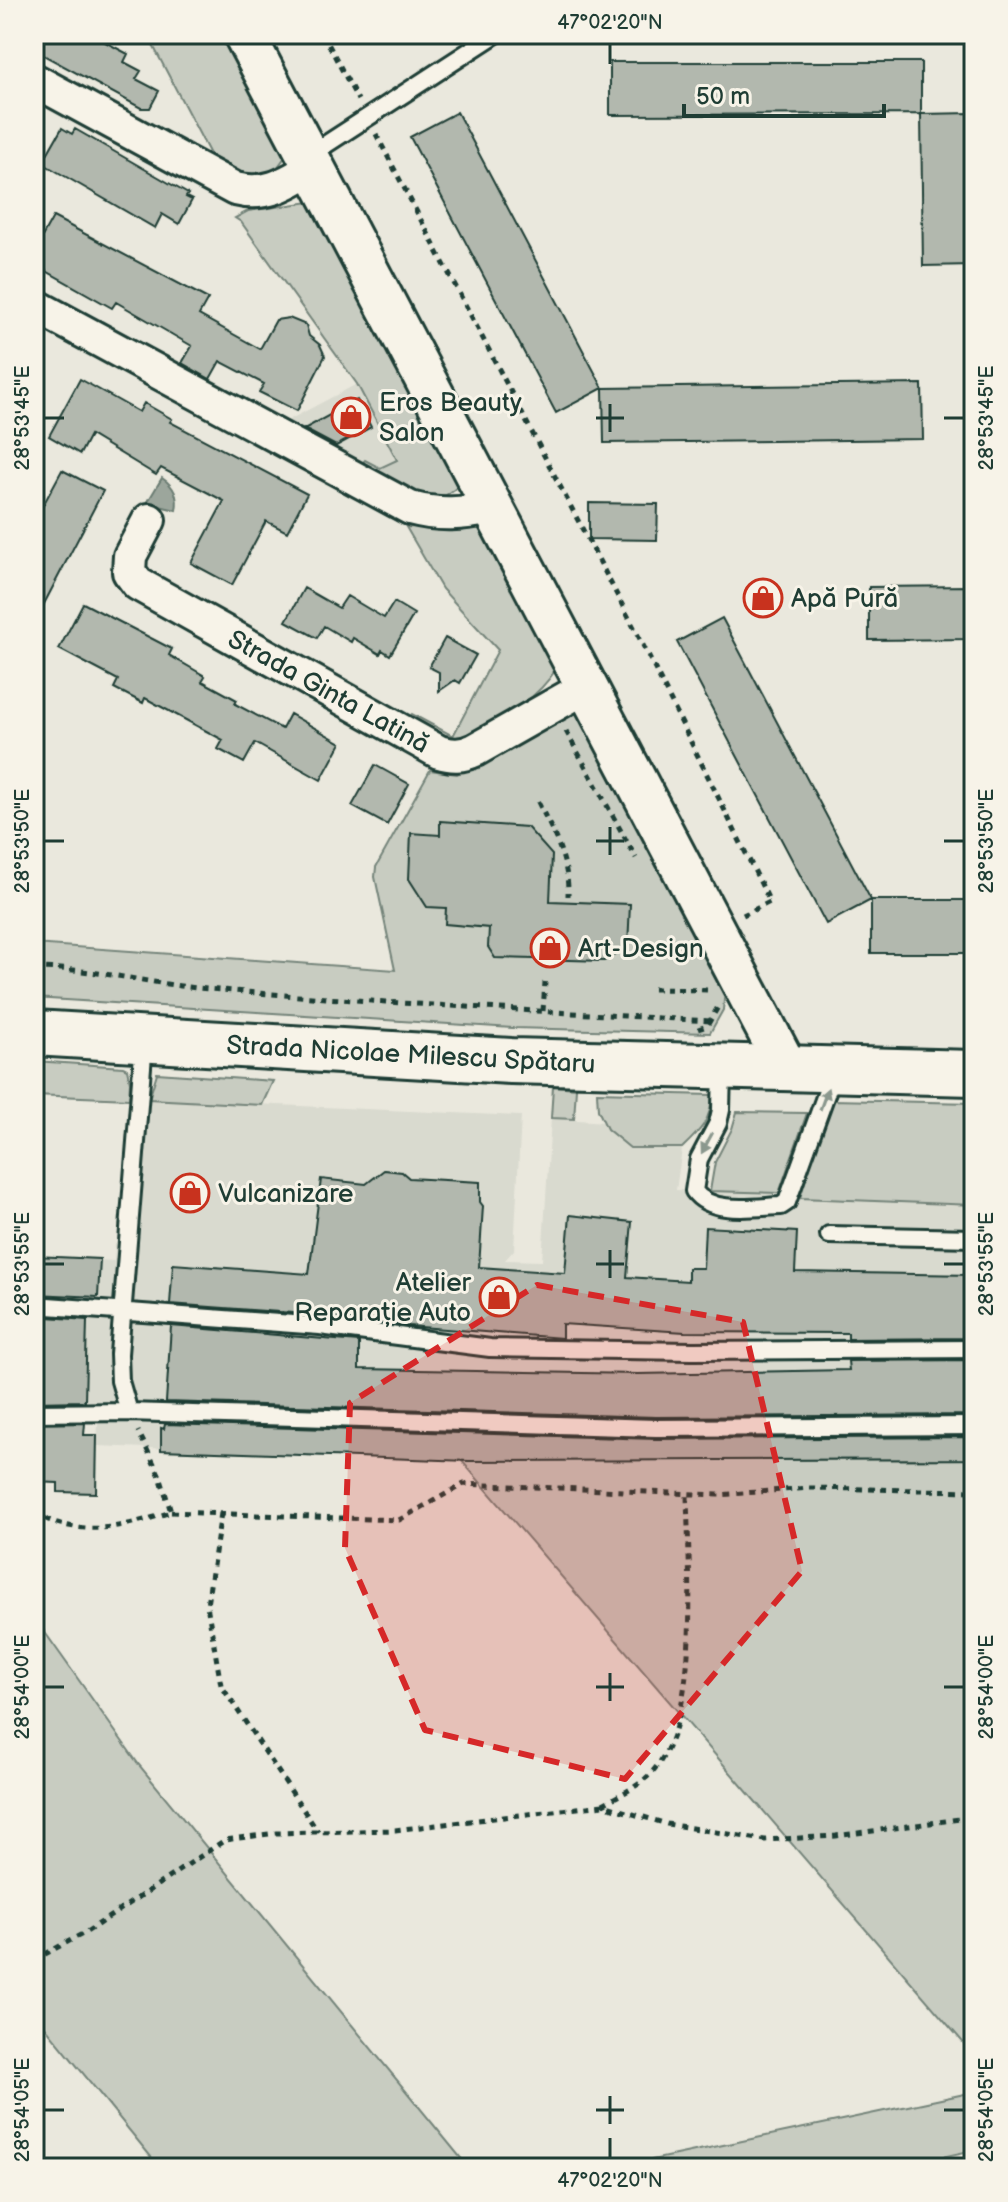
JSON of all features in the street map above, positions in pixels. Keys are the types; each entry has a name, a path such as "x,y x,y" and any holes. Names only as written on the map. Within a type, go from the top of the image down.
{"main road":[{"name":"Strada Nicolae Milescu Spătaru","path":"34,1033 511,1061 974,1073"}],"street":[{"path":"244,34 492,508 569,696 788,1070"},
{"path":"34,80 235,189 250,193 268,192 284,186 311,161"},
{"path":"34,305 410,508 462,515 492,508"},
{"name":"Strada Ginta Latină","path":"149,520 130,556 129,572 138,584 439,752 450,756 464,755 569,696"}],"lane":[{"path":"311,161 367,117 496,34"},
{"path":"129,1412 120,1381 120,1312 145,1040"},
{"path":"722,1068 721,1110 718,1123 699,1159 694,1191 707,1204 723,1206 781,1206 787,1202 834,1070"},
{"path":"829,1235 974,1238"},
{"path":"34,1305 320,1326 490,1348 693,1351 974,1349"},
{"path":"34,1413 129,1412 656,1428 974,1426"}],"path":[{"path":"323,34 640,639 770,902 730,921"},
{"path":"569,696 636,858"},
{"path":"538,802 563,853 569,874 568,896"},
{"path":"34,968 74,968 203,989 710,1021"},
{"path":"543,1011 545,982"},
{"path":"653,989 719,990"},
{"path":"687,1033 707,1026 718,1007 719,998"},
{"path":"129,1412 160,1476 171,1512"},
{"path":"34,1513 55,1525 83,1528 121,1527 171,1512 399,1520 464,1484 718,1495 809,1488 974,1491"},
{"path":"603,1805 647,1778 675,1736 688,1673 687,1493"},
{"path":"221,1513 207,1605 221,1685 318,1832"},
{"path":"34,1960 88,1931 225,1840 276,1833 395,1830 603,1805 667,1824 765,1840 836,1836 974,1817"}],"highlighted area":[{"path":"537,1285 743,1322 802,1571 625,1779 425,1730 345,1548 350,1403"}],"shaded area":[{"path":"147,34 221,34 285,157 277,168 263,178 251,180 213,160"},
{"path":"310,202 459,486 439,500 427,502 359,467 365,460 380,468 397,460 357,384 241,222 235,218 248,211"},
{"path":"357,384 397,460 380,468 359,467 283,423"},
{"path":"162,478 175,492 176,510 147,503"},
{"path":"406,527 480,528 556,669 525,703 458,743 408,720 412,714 453,736 498,650 442,589"},
{"path":"579,706 725,989 723,1010 710,1033 513,1028 34,998 34,944 395,970 375,877 376,867 430,770 457,774"},
{"path":"34,1061 123,1067 127,1069 130,1082 129,1099 34,1095"},
{"path":"157,1073 273,1081 262,1105 149,1099"},
{"path":"553,1086 576,1088 574,1119 551,1118"},
{"path":"597,1092 712,1095 703,1125 682,1148 630,1148 607,1129 598,1110"},
{"path":"149,1099 521,1116 514,1250 505,1260 542,1261 551,1118 685,1128 676,1190 779,1193 819,1200 974,1205 974,1459 474,1461 97,1446 99,1401 34,1399 34,1256 114,1261 115,1244 136,1245"},
{"path":"831,1100 974,1103 974,1205 800,1198"},
{"path":"737,1112 807,1113 779,1193 710,1191 715,1162"},
{"path":"974,1459 974,2055 461,1460"},
{"path":"34,1617 139,1765 469,2168 160,2168 34,2013"},
{"path":"974,2092 974,2150 892,2168 614,2168"}],"building":[{"path":"34,34 90,34 128,54 124,62 141,71 136,79 159,91 150,108 141,108 34,50"},
{"path":"610,62 921,62 921,114 610,115"},
{"path":"457,112 603,388 556,413 410,137"},
{"path":"973,113 974,265 923,266 921,114"},
{"path":"62,128 72,134 75,129 188,194 186,197 192,200 179,224 162,214 155,228 42,163"},
{"path":"53,217 208,299 199,315 260,349 276,320 289,318 306,325 309,336 320,345 325,356 297,411 259,392 264,384 220,361 210,379 182,363 192,346 116,302 112,308 34,264 42,249 37,246"},
{"path":"80,379 139,412 144,403 172,419 170,422 307,494 287,532 266,521 232,585 191,563 224,501 161,468 156,475 90,435 80,454 49,436"},
{"path":"922,384 923,439 604,443 603,388"},
{"path":"357,400 371,427 336,446 304,429"},
{"path":"62,470 103,491 34,623 34,522"},
{"path":"589,503 658,504 657,540 589,539"},
{"path":"974,586 974,639 869,640 869,587"},
{"path":"304,588 339,608 347,596 384,618 394,602 414,614 390,655 382,650 380,654 324,626 317,638 286,621"},
{"path":"83,603 172,649 169,655 205,676 202,681 237,700 235,704 282,729 290,714 341,743 321,780 255,743 244,763 218,749 223,740 145,698 143,703 114,688 118,680 59,649"},
{"path":"722,618 871,900 826,924 677,642"},
{"path":"445,638 476,655 460,683 455,680 439,691 439,672 429,667"},
{"path":"375,765 409,784 387,825 352,806"},
{"path":"440,821 527,827 552,855 550,901 630,904 628,946 604,961 495,958 488,947 489,928 445,924 446,908 427,907 409,879 411,833 440,835"},
{"path":"871,900 974,900 974,953 871,953"},
{"path":"384,1170 402,1172 409,1178 480,1182 480,1202 483,1206 479,1267 565,1273 570,1215 632,1222 627,1277 688,1281 688,1268 703,1268 705,1227 797,1232 795,1272 974,1275 974,1338 848,1339 848,1333 685,1332 562,1324 562,1338 170,1304 173,1264 309,1274 321,1179 366,1184"},
{"path":"34,1256 100,1259 98,1297 35,1294"},
{"path":"34,1316 87,1320 85,1401 34,1402"},
{"path":"171,1326 359,1342 359,1369 638,1374 849,1370 848,1361 974,1360 974,1415 656,1417 166,1402"},
{"path":"85,1423 84,1435 97,1435 96,1493 58,1492 58,1483 34,1482 34,1424"},
{"path":"165,1424 656,1439 974,1437 974,1459 469,1461 161,1450 161,1428 164,1429"}],"place":[{"name":"Eros Beauty Salon","path":"351,417"},
{"name":"Apă Pură","path":"763,598"},
{"name":"Art-Design","path":"550,948"},
{"name":"Vulcanizare","path":"190,1193"},
{"name":"Atelier Reparație Auto","path":"499,1297"}]}
